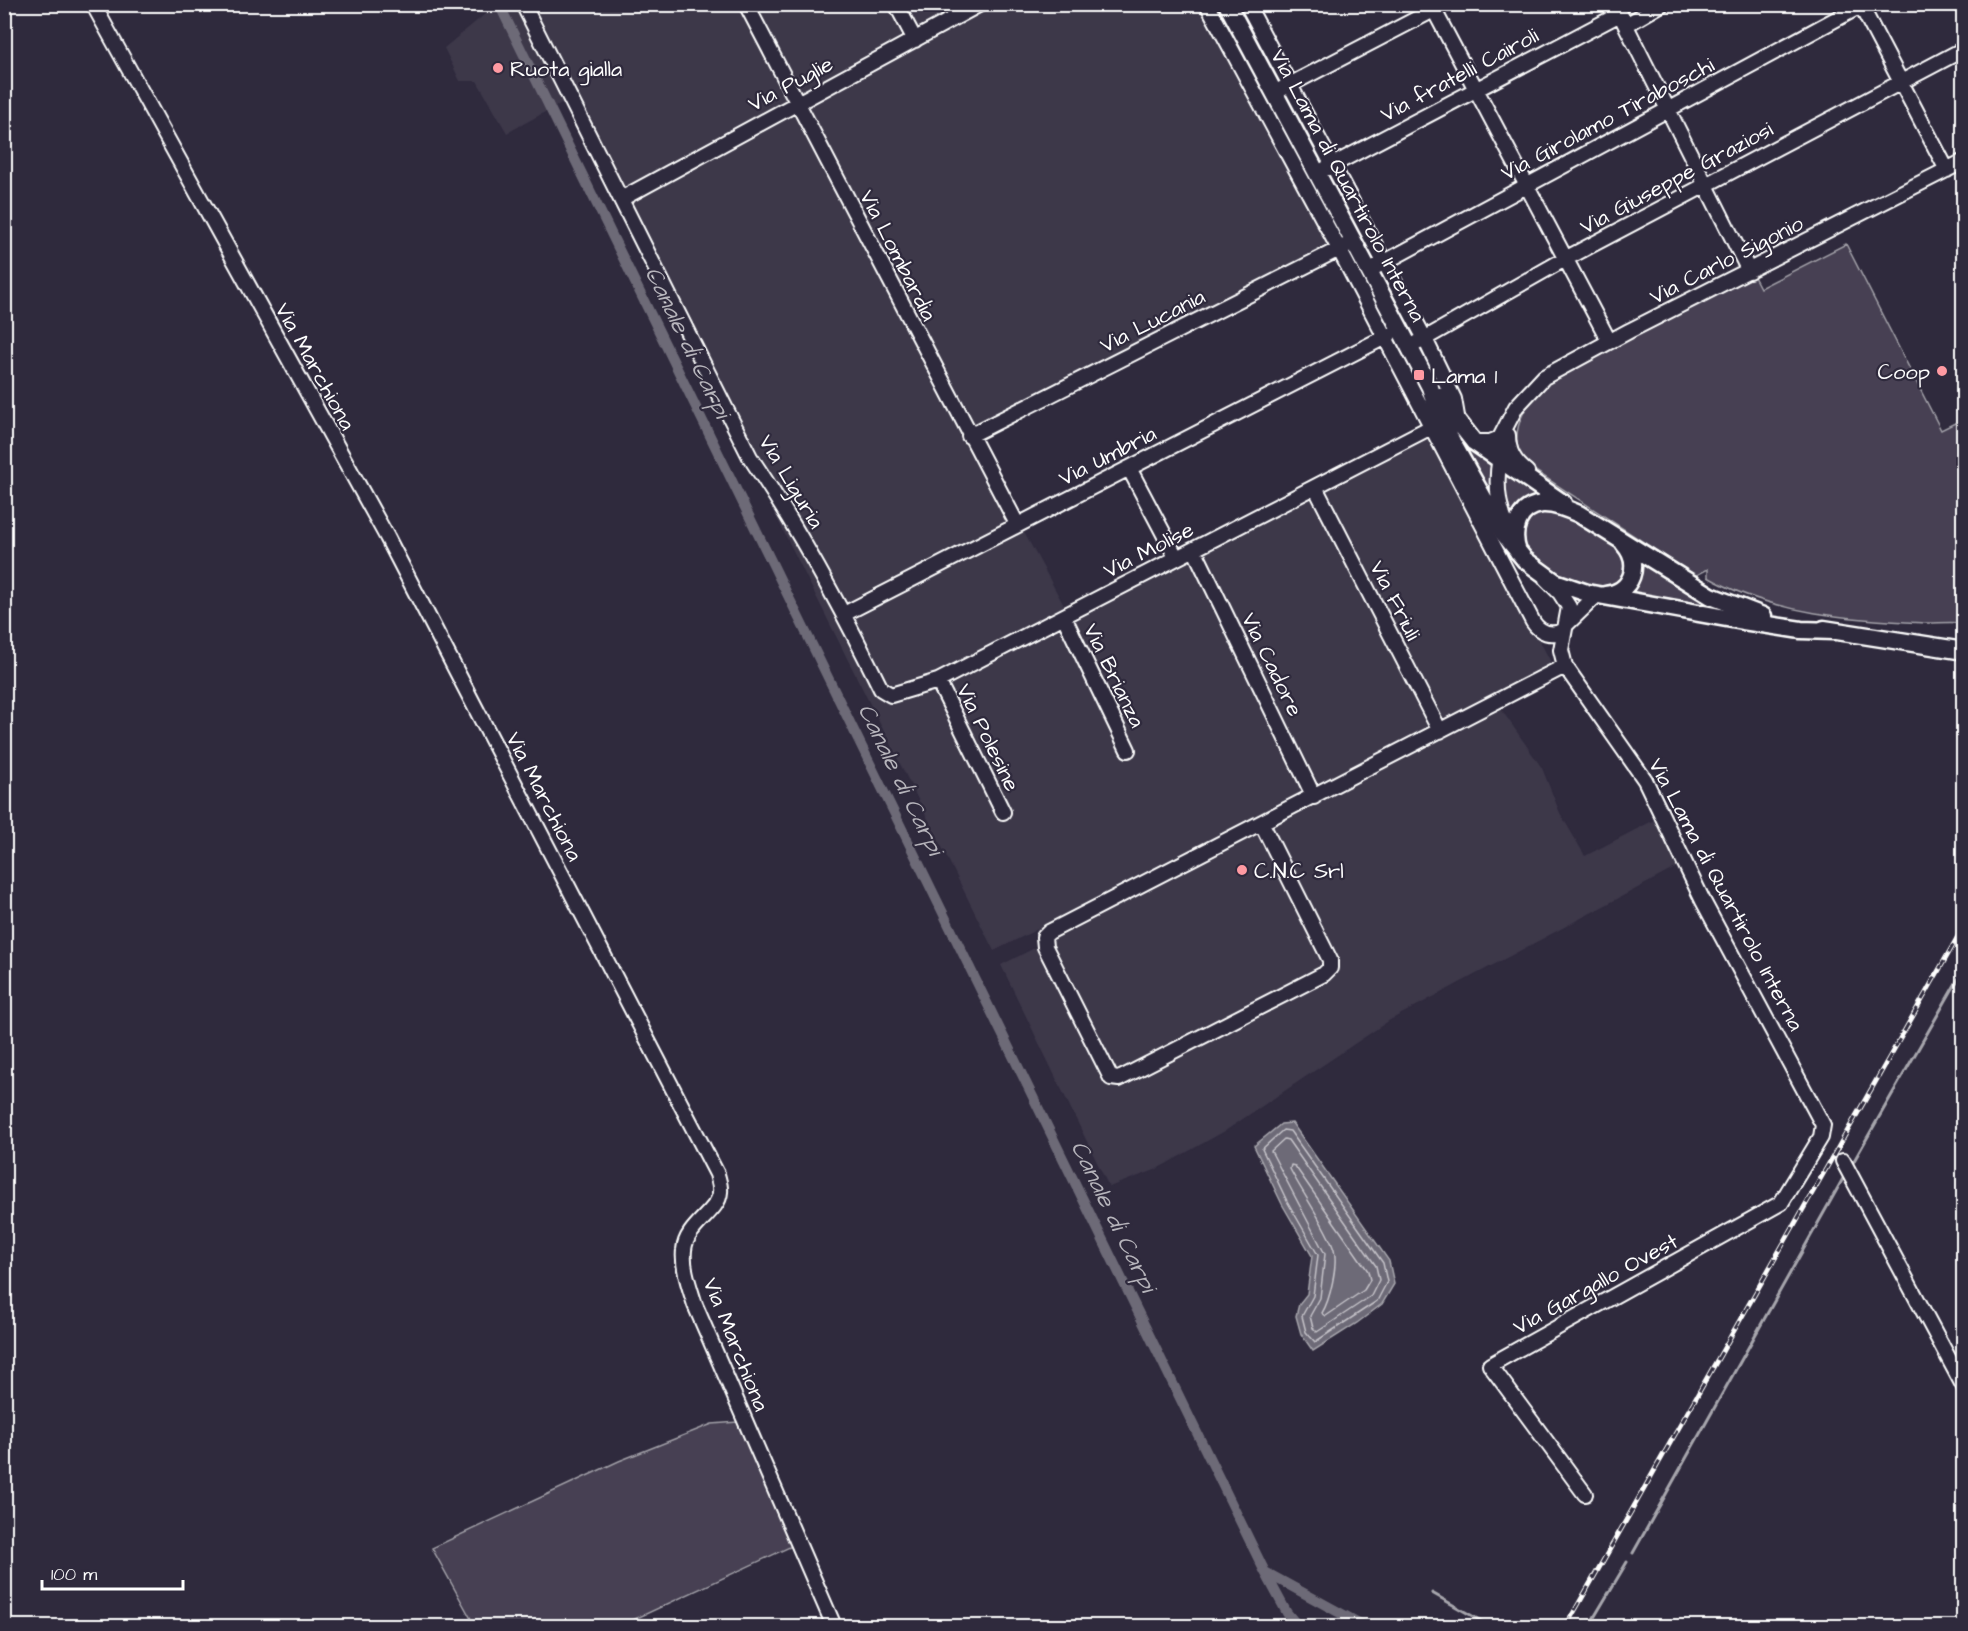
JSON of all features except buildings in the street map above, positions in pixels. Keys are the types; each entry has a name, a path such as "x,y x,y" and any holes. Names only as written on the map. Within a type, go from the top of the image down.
{"main road":[{"name":"Via Lama di Quartirolo Interna","path":"1227,4 1274,93 1325,169 1347,245 1370,270 1430,387 1437,411 1453,444 1503,533 1518,553"},
{"name":"Via Lama di Quartirolo Interna","path":"1430,387 1474,442 1575,511"},
{"path":"1834,631 1801,630 1754,623 1599,595 1566,586 1539,572 1518,553 1514,536 1515,526 1520,517 1533,507 1552,505 1575,511 1711,596 1740,609 1773,620 1964,651"},
{"path":"1599,595 1619,592 1632,576 1632,556 1618,539"}],"street":[{"name":"Via Marchiona","path":"93,4 387,537 717,1174 721,1194 713,1208 695,1224 684,1248 689,1282 695,1305 834,1626"},
{"name":"Via Liguria","path":"523,4 750,457 792,519 844,614 881,689"},
{"name":"Via Lombardia","path":"746,4 969,436 1017,524"},
{"path":"896,4 915,40"},
{"name":"Via Puglie","path":"621,199 980,4"},
{"path":"1207,4 1347,245 1386,336 1533,622 1550,633 1564,628 1599,595"},
{"path":"1247,4 1292,84 1325,169 1385,262 1425,339 1454,399 1458,424"},
{"name":"Via fratelli Cairoli","path":"1325,169 1621,14 1662,4"},
{"path":"1861,5 1947,170"},
{"name":"Via Girolamo Tiraboschi","path":"1370,270 1861,5"},
{"path":"1274,93 1429,9 1476,88 1609,341"},
{"path":"1621,14 1749,271"},
{"name":"Via Giuseppe Graziosi","path":"1410,347 1565,259 1964,50"},
{"name":"Via Carlo Sigonio","path":"1510,421 1516,407 1545,377 1609,341 1964,161"},
{"name":"Via Lucania","path":"969,436 1347,245"},
{"name":"Via Umbria","path":"844,614 1386,336"},
{"path":"1510,421 1498,460 1499,507 1518,553"},
{"path":"1474,442 1498,440 1510,421"},
{"path":"1510,421 1508,446 1519,466 1561,496 1575,511"},
{"name":"Via Molise","path":"881,689 891,694 902,693 938,681 1431,427"},
{"path":"1129,468 1176,557"},
{"name":"Via Friuli","path":"1315,487 1440,731"},
{"name":"Via Cadore","path":"1194,549 1314,797"},
{"path":"1262,824 1330,960 1330,968 1324,974 1119,1079 1111,1078 1045,946 1044,937 1049,932 1099,905 1262,824 1565,666 1561,650 1564,628 1569,614 1566,602 1539,572"},
{"name":"Via Brianza","path":"1064,617 1128,750"},
{"name":"Via Lama di Quartirolo Interna","path":"1565,666 1645,780 1703,901 1823,1125"},
{"name":"Via Polesine","path":"938,681 1003,812"},
{"name":"Via Gargallo Ovest","path":"1585,1494 1490,1365 1781,1203 1821,1137 1823,1125"},
{"path":"1843,1161 1964,1387"}],"shaded area":[{"path":"496,5 1205,5 1334,247 971,435 1067,611 1426,427 1552,664 1303,796 994,951 567,100 507,133 477,81 460,81 444,48"},
{"path":"1846,244 1941,430 1963,419 1963,623 1871,620 1814,613 1759,599 1733,589 1708,577 1708,569 1695,576 1534,470 1524,460 1518,449 1518,426 1529,402 1545,381 1752,273 1760,288"},
{"path":"1464,442 1492,462 1496,506 1461,444"},
{"path":"1501,468 1545,495 1527,500 1508,519"},
{"path":"1537,510 1566,514 1594,531 1620,551 1624,556 1626,566 1620,582 1611,588 1598,589 1584,586 1542,564 1525,546 1523,538 1523,524"},
{"path":"1637,556 1734,611 1626,595"},
{"path":"1501,709 1542,768 1560,813 1585,856 1656,819 1679,866 1390,1020 1225,1131 1155,1170 1109,1187 1001,965"},
{"path":"738,1422 792,1546 620,1626 475,1626 432,1548 619,1461 712,1424"}],"water":[{"path":"1292,1123 1389,1261 1394,1284 1382,1304 1313,1351 1301,1334 1296,1316 1299,1304 1307,1294 1312,1256 1282,1204 1254,1146 1281,1124"}],"waterway":[{"name":"Canale di Carpi","path":"499,4 1265,1572 1287,1613 1298,1626"},
{"path":"1851,1166 1964,969"},
{"path":"1633,1553 1845,1175"},
{"path":"1589,1626 1627,1562"},
{"name":"Canale di Carpi","path":"1265,1572 1364,1626"},
{"path":"1432,1593 1490,1626"}],"railway":[{"path":"1566,1626 1964,926"}],"place":[{"name":"Ruota gialla","path":"498,68"},
{"name":"Coop","path":"1942,371"},
{"name":"Lama 1","path":"1419,375"},
{"name":"C.N.C Srl","path":"1242,870"}]}
